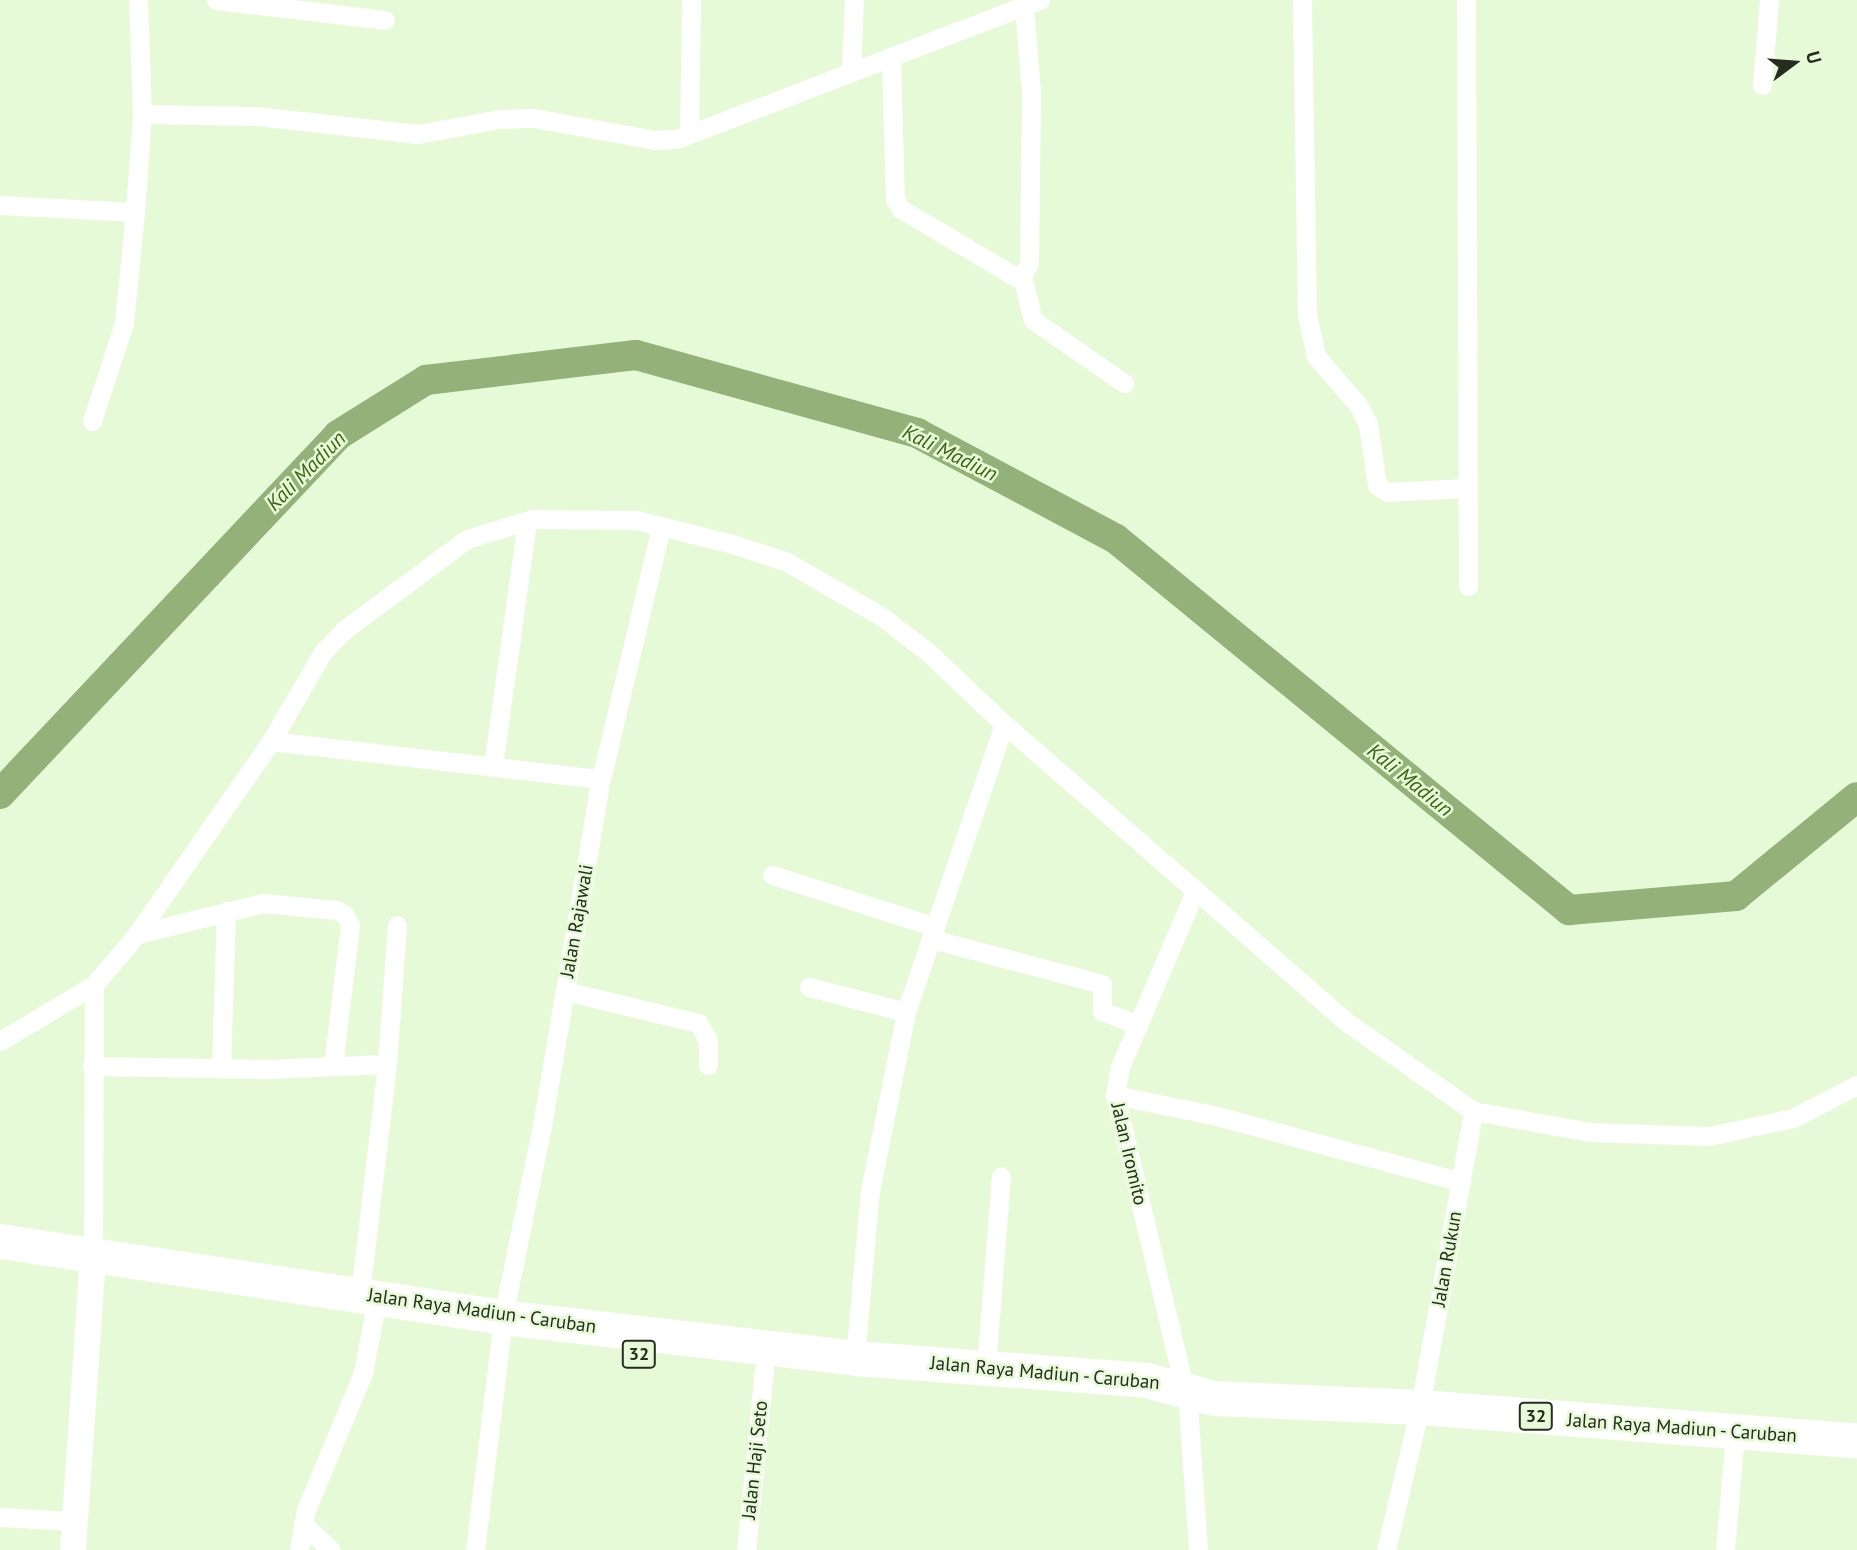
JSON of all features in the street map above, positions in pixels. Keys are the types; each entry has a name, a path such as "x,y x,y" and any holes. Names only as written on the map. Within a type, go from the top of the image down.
{"highway":[{"name":"Jalan Raya Madiun - Caruban","path":"0,1241 93,1264 764,1369 1196,1397 1420,1407 1857,1441"},
{"name":"Jalan Raya Madiun - Caruban","path":"0,1261 93,1264"},
{"name":"Jalan Raya Madiun - Caruban","path":"502,1327 986,1367 1196,1397"}],"street":[{"path":"92,421 124,323 142,114 138,0"},
{"path":"216,0 326,6 385,20"},
{"path":"689,133 691,0"},
{"path":"851,71 854,0"},
{"path":"1302,0 1307,315 1313,346 1368,424 1377,485 1387,492 1466,488"},
{"path":"1466,0 1468,586"},
{"path":"1762,85 1769,0"},
{"path":"142,114 257,116 418,134 500,119 534,118 656,140 689,133 1032,3 1029,264 1021,275 1016,277 901,209 895,199 891,57"},
{"path":"0,205 135,212"},
{"path":"1021,275 1033,320 1124,383"},
{"path":"0,1041 94,985 137,934 271,741 323,652 365,611 467,539 527,520 608,518 661,527 787,562 825,582 928,652 1004,724 1344,1020 1473,1111 1590,1132 1709,1136 1793,1118 1857,1085"},
{"path":"493,765 527,520"},
{"name":"Jalan Rajawali","path":"475,1550 502,1327 565,991 601,779 661,527"},
{"path":"855,1358 872,1177 906,1012 1004,724"},
{"path":"271,741 601,779"},
{"path":"772,875 932,932 1102,984 1102,1012 1138,1025"},
{"name":"Jalan Iromito","path":"1195,891 1120,1067 1115,1095 1196,1397 1198,1550"},
{"path":"137,934 263,903 337,910 345,915 349,925 333,1065"},
{"path":"220,1069 226,911"},
{"path":"299,1550 303,1524 350,1397 359,1385 397,925"},
{"path":"74,1550 93,1264 94,985"},
{"path":"809,987 906,1012"},
{"path":"565,991 698,1023 708,1040 708,1065"},
{"path":"92,1066 220,1069 387,1064"},
{"path":"1115,1095 1217,1116 1461,1182"},
{"name":"Jalan Rukun","path":"1386,1550 1420,1407 1473,1111"},
{"path":"986,1367 1002,1177"},
{"name":"Jalan Haji Seto","path":"746,1550 764,1369"},
{"path":"1725,1550 1735,1433"},
{"path":"0,1517 74,1521"},
{"path":"303,1524 331,1550"}],"waterway":[{"name":"Kali Madiun","path":"0,794 338,435 426,380 636,355 917,433 1116,539 1569,910 1736,896 1857,797"}]}
